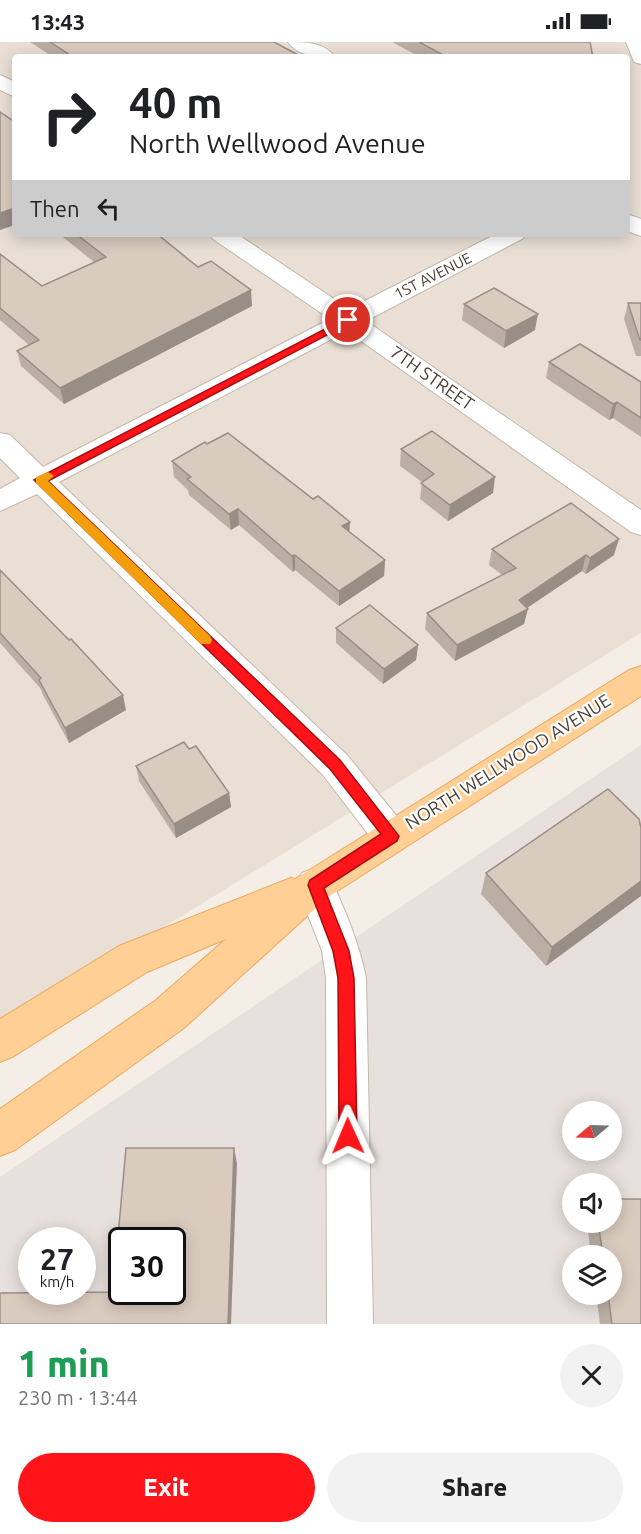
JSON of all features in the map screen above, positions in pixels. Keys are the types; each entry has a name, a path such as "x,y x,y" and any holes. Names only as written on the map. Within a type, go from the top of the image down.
{"main road":[{"name":"NORTH WELLWOOD AVENUE","path":"0,1135 170,1014 315,885 641,679"},
{"name":"NORTH WELLWOOD AVENUE","path":"0,1042 133,959 315,885"}],"street":[{"path":"298,42 320,54"},
{"path":"636,42 641,58"},
{"name":"7TH STREET","path":"225,237 641,525"},
{"name":"1ST AVENUE","path":"0,501 508,237"},
{"path":"0,442 335,765 391,836"},
{"path":"315,885 341,951 346,978 350,1324"}],"shaded area":[{"path":"0,42 641,42 641,633 0,1028"},
{"path":"641,745 641,1324 0,1324 0,1177"}],"building":[{"path":"50,42 274,42 296,54 68,54"},
{"path":"419,42 590,42 592,54 441,54"},
{"path":"0,112 12,120 12,209 0,213"},
{"path":"80,237 161,237 198,267 211,261 251,290 60,388 17,351 39,340 0,308 0,254 42,286 106,257"},
{"path":"494,288 538,314 506,331 464,304"},
{"path":"628,303 641,303 641,340 640,340"},
{"path":"580,344 641,382 641,418 617,402 613,404 549,362"},
{"path":"432,431 495,477 450,505 421,483 434,474 401,449"},
{"path":"228,433 313,499 318,496 350,522 342,526 385,560 339,591 295,555 292,556 238,509 229,514 187,479 191,477 172,461 205,442 207,444"},
{"path":"571,503 619,539 590,558 586,555 519,600 528,609 457,645 427,613 516,568 492,549"},
{"path":"0,570 69,640 71,639 123,695 65,728 39,680 41,678 0,633"},
{"path":"370,605 418,645 384,669 336,628"},
{"path":"184,742 189,749 196,746 229,793 174,824 136,766"},
{"path":"608,789 639,819 641,881 552,947 486,873"},
{"path":"126,1148 234,1148 228,1324 0,1324 0,1293 18,1293 18,1305 96,1305 96,1292 108,1292 108,1305 186,1305 186,1227 119,1227"},
{"path":"622,1199 641,1199 641,1324 612,1324 609,1305 622,1305 622,1245 601,1245 600,1233 622,1233"}],"slow traffic":[{"path":"48,476 40,480 205,640"}],"route":[{"path":"348,320 40,480 340,770 391,836 315,885 341,951 346,978 348,1136"}]}
